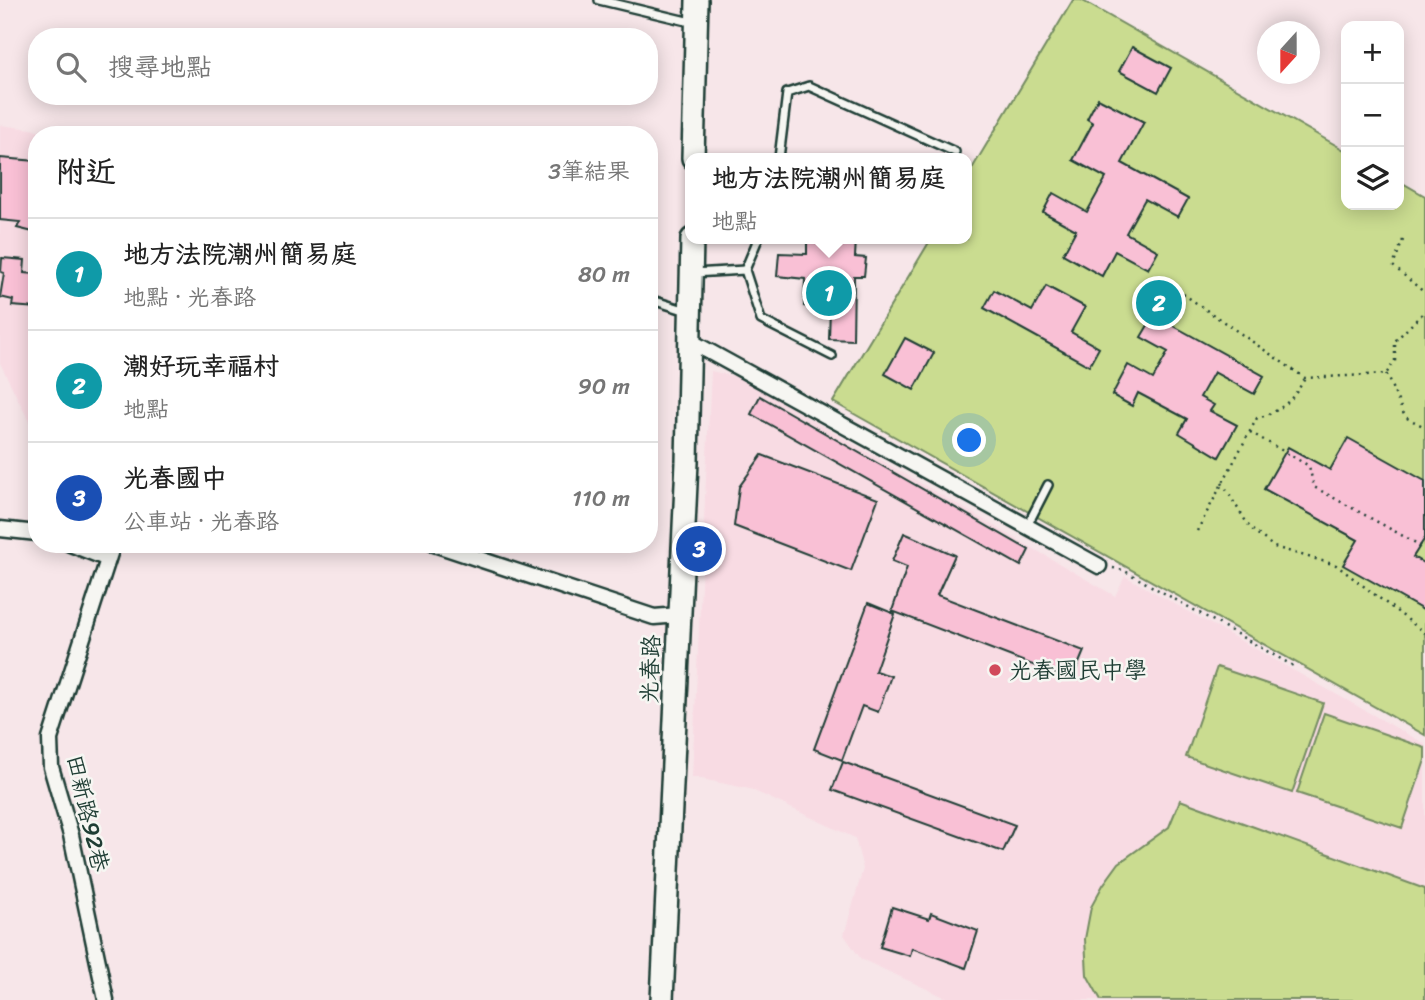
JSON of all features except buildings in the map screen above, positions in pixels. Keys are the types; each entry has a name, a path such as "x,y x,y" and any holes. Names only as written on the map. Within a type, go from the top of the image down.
{"main road":[{"path":"694,153 697,0"},
{"name":"光春路","path":"662,1000 692,244"}],"street":[{"path":"690,341 1099,566"},
{"path":"0,529 28,532"},
{"path":"93,553 108,559"},
{"name":"田新路92巷","path":"106,1000 71,835 51,767 50,739 110,553"},
{"path":"461,553 654,617 679,615"}],"lane":[{"path":"599,0 696,23"},
{"path":"780,153 787,93 809,86 955,152"},
{"path":"756,244 745,270 761,320 832,356"},
{"path":"692,273 745,270"},
{"path":"658,302 691,312"},
{"path":"1027,527 1048,485"}],"path":[{"path":"1403,240 1393,265 1425,293"},
{"path":"1160,278 1304,378 1386,374"},
{"path":"1386,374 1395,361 1395,341 1425,311"},
{"path":"1386,374 1405,417 1425,427"},
{"path":"1197,531 1257,418 1272,414 1295,397 1304,378"},
{"path":"1250,432 1309,466 1314,486 1425,548"},
{"path":"1222,483 1250,528 1273,547 1336,565 1425,633"},
{"path":"1099,566 1123,570 1297,668"}],"shaded area":[{"path":"0,125 28,129 28,419 0,363"},
{"name":"光春國民中學","path":"711,371 738,377 1115,596 1125,576 1425,744 1425,1000 951,1000 861,959 844,935 863,869 855,838 750,789 692,777"}],"green space":[{"path":"1073,0 1081,0 1341,148 1341,210 1404,210 1404,184 1425,196 1425,735 833,402 928,244 972,244 972,169"},
{"path":"1217,667 1323,703 1292,793 1186,757"},
{"path":"1324,713 1425,748 1425,760 1402,828 1297,793"},
{"path":"1180,800 1425,889 1425,1000 1101,1000 1087,975 1085,939 1091,907 1119,863 1169,827"}],"place":[{"name":"地方法院潮州簡易庭","path":"829,293"},
{"name":"潮好玩幸福村","path":"1159,303"},
{"name":"光春國中","path":"699,549"},
{"name":"光春國民中學","path":"995,670"}]}
